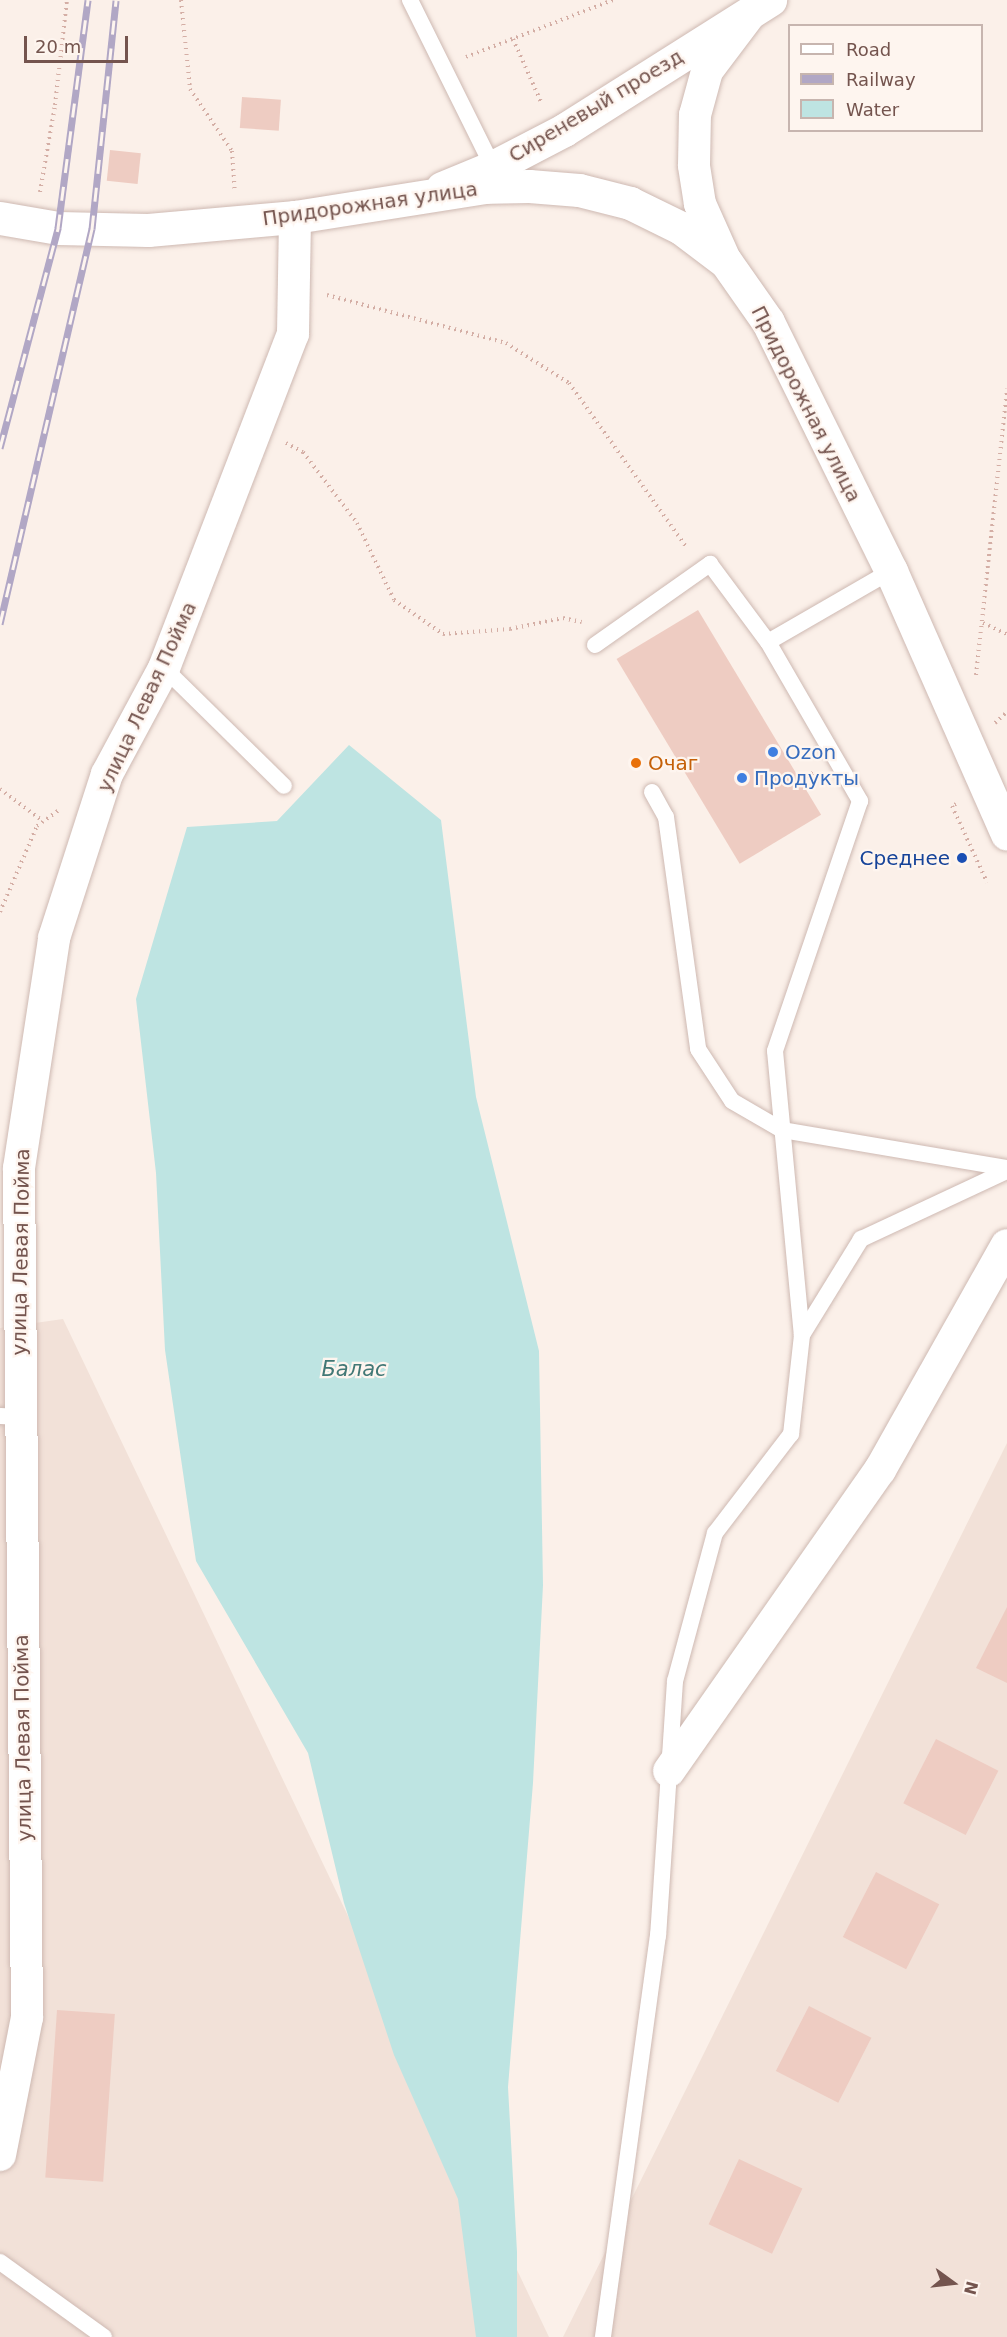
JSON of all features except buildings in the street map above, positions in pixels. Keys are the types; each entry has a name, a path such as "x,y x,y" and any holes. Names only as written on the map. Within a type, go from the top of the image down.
{"main road":[{"name":"Сиреневый проезд","path":"416,198 493,167 555,135 761,5"},
{"name":"Придорожная улица","path":"0,218 34,225 148,230 295,217 484,187 579,190 630,203 681,228 726,262 768,322 891,571 1007,834"}],"street":[{"path":"726,262 700,204 694,165 694,115 706,71 761,5"},
{"name":"улица Левая Пойма","path":"0,2155 27,2018 10,1417 19,1168 54,938 107,774 164,669 260,429 293,334 295,217"},
{"path":"669,1771 880,1470 1007,1245"}],"lane":[{"path":"410,0 493,167"},
{"path":"595,645 710,564 768,642 860,801 775,1051 802,1335 790,1434 714,1533 675,1681 658,1935 603,2337"},
{"path":"768,642 891,571"},
{"path":"164,669 284,786"},
{"path":"651,792 666,817 698,1049 732,1101 782,1130 1007,1169"},
{"path":"802,1335 861,1239 1007,1169"},
{"path":"0,2262 105,2337"}],"path":[{"path":"34,225 55,105 67,0"},
{"path":"181,0 190,89 232,151 236,224"},
{"path":"443,66 614,0"},
{"path":"513,39 555,135"},
{"path":"294,287 506,343 569,383 687,548 710,564"},
{"path":"975,678 983,623 1007,389"},
{"path":"260,429 303,452 357,523 394,600 443,634 510,629 563,618 618,629"},
{"path":"983,623 1007,634"},
{"path":"995,723 1007,712"},
{"path":"991,714 999,731"},
{"path":"0,789 43,821"},
{"path":"0,912 37,826 62,808"}],"shaded area":[{"path":"63,1319 549,2337 0,2337 0,1328"},
{"path":"1007,1443 1007,2337 563,2337"}],"water":[{"name":"Балас","path":"349,745 441,820 476,1097 539,1351 543,1585 533,1783 508,2087 517,2252 517,2337 476,2337 458,2199 394,2055 344,1903 308,1753 196,1561 165,1350 156,1173 136,999 187,827 277,821"}],"railway":[{"path":"0,448 58,228 88,0"},
{"path":"0,624 92,229 116,0"}],"place":[{"name":"Ozon","path":"773,752"},
{"name":"Очаг","path":"636,763"},
{"name":"Продукты","path":"742,778"},
{"name":"Среднее","path":"962,858"}]}
